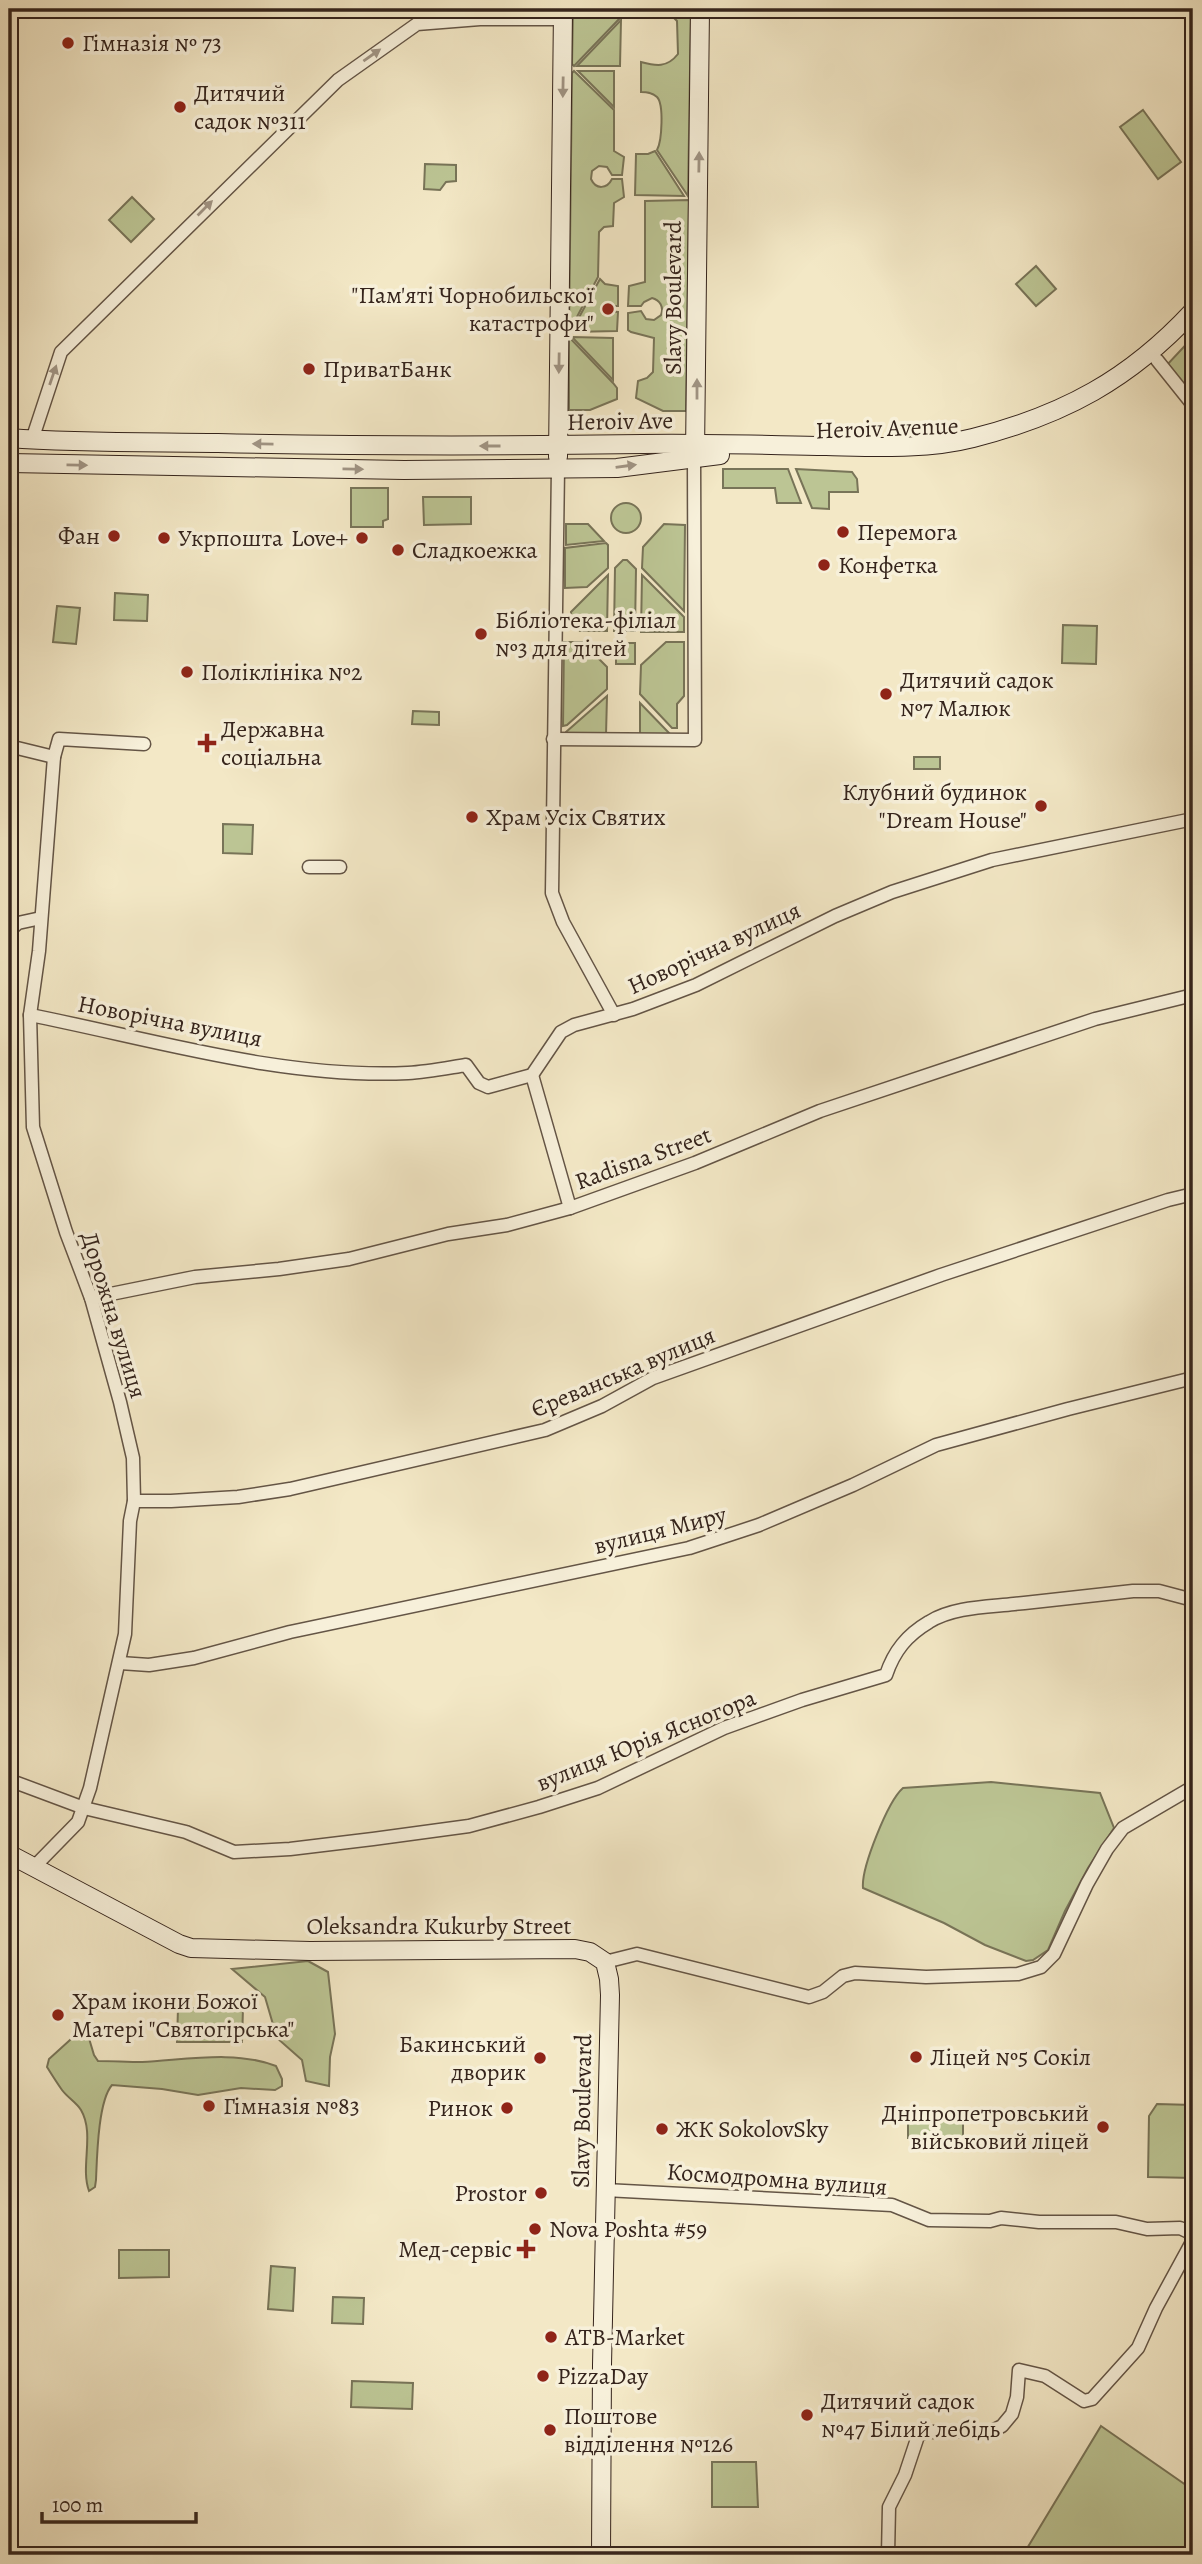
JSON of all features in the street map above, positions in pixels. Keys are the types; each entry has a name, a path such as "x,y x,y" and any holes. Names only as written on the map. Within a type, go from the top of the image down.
{"main road":[{"name":"Slavy Boulevard","path":"695,451 700,9"},
{"path":"558,468 563,14"},
{"name":"Heroiv Ave","path":"9,438 695,451 946,444 1021,425 1086,396 1142,361 1193,311"},
{"path":"1157,360 1193,325"},
{"name":"Heroiv Ave","path":"9,463 404,470 617,468 695,451 714,455 900,457 978,448 1049,426 1117,391 1157,360"},
{"name":"Oleksandra Kukurby Street","path":"9,1854 191,1948 310,1951 575,1949 590,1952 605,1962"},
{"name":"Slavy Boulevard","path":"601,2555 610,1995 605,1962"}],"street":[{"path":"32,440 61,352 338,80 417,24 563,14"},
{"path":"1157,360 1193,405"},
{"name":"Slavy Boulevard","path":"553,739 695,740 695,451"},
{"path":"558,468 552,893 563,922 614,1015"},
{"path":"9,746 54,757 58,739 144,744"},
{"name":"Дорожна вулиця","path":"35,1866 78,1822 84,1808 125,1634 130,1521 134,1501 133,1458 91,1298 66,1232 33,1127 30,1015 54,757"},
{"name":"Новорічна вулиця","path":"30,1015 310,1070 408,1073 466,1065 479,1083 488,1087 532,1075 561,1032 575,1025 614,1015 696,985 835,916 892,892 992,860 1193,819"},
{"path":"309,867 340,867"},
{"path":"9,931 18,923 41,918"},
{"name":"Radisna Street","path":"91,1298 195,1277 349,1259 448,1234 507,1225 570,1208 695,1163 820,1111 1096,1019 1193,995"},
{"path":"532,1075 570,1208"},
{"name":"Єреванська вулиця","path":"134,1501 238,1497 290,1489 545,1430 602,1406 666,1373 953,1271 1193,1194"},
{"name":"вулиця Миру","path":"120,1663 149,1665 194,1658 290,1632 689,1548 759,1525 936,1446 1193,1378"},
{"name":"вулиця Юрія Ясногора","path":"9,1780 84,1808 186,1832 234,1852 290,1849 469,1826 598,1788 724,1728 802,1700 886,1675 891,1658 903,1641 930,1621 944,1615 1133,1591 1159,1591 1193,1600"},
{"path":"605,1962 637,1954 809,1997 823,1992 843,1976 855,1973 926,1977 1018,1974 1034,1970 1047,1961 1058,1946 1087,1884 1107,1849 1123,1828 1193,1787"},
{"name":"Космодромна вулиця","path":"605,2190 892,2205 929,2220 990,2221 1001,2218 1039,2222 1116,2222 1147,2229 1180,2228 1193,2234"},
{"path":"888,2555 889,2507 905,2475 918,2436 925,2432 992,2431 1002,2426 1012,2414 1017,2397 1019,2370 1045,2376 1084,2400 1092,2399 1138,2348 1156,2308 1193,2240"}],"green space":[{"path":"573,9 621,12 621,17 574,66 572,64"},
{"path":"648,9 691,9 688,196 657,150 662,123 659,101 653,94 641,92 641,62 661,65 670,62 678,54 677,21 666,10"},
{"path":"621,20 620,66 577,66"},
{"path":"574,71 614,110 614,151 624,157 622,175 612,175 607,167 599,166 592,171 591,179 602,187 612,179 622,179 624,197 614,203 613,226 604,227 599,232 598,277 569,332 572,73"},
{"path":"578,71 614,71 614,107"},
{"path":"1143,110 1181,162 1158,179 1120,127"},
{"path":"655,151 684,196 635,195 636,154"},
{"path":"425,164 456,165 456,181 446,182 440,190 424,189"},
{"path":"132,197 154,219 131,242 109,220"},
{"path":"689,200 686,411 663,411 636,398 638,381 653,372 654,338 628,330 628,313 641,311 646,319 654,320 661,315 662,307 652,298 641,306 628,306 629,286 645,282 645,201"},
{"path":"1036,266 1056,289 1036,306 1016,284"},
{"path":"600,279 605,284 618,286 618,306 606,306 606,311 618,312 617,331 571,332"},
{"path":"569,337 617,388 617,399 590,410 569,410"},
{"path":"572,337 613,338 613,380"},
{"path":"1193,337 1193,391 1189,396 1165,367"},
{"path":"723,469 788,469 801,503 777,503 775,488 723,488"},
{"path":"796,469 852,472 857,479 858,492 829,492 829,509 812,508"},
{"path":"351,488 388,488 388,519 383,521 383,527 351,527"},
{"path":"423,497 471,497 471,524 424,525"},
{"path":"626,503 637,507 641,518 637,529 626,533 615,529 611,518 615,507"},
{"path":"566,524 588,524 604,541 566,545"},
{"path":"664,524 685,525 684,611 642,568 643,547"},
{"path":"606,543 608,568 587,587 565,588 565,548"},
{"path":"623,560 627,560 636,569 635,631 614,631 615,568"},
{"path":"608,575 607,631 580,631 572,624 571,612"},
{"path":"642,575 684,617 684,632 641,632"},
{"path":"115,593 148,595 147,621 114,620"},
{"path":"57,606 80,608 76,644 53,642"},
{"path":"1063,625 1097,626 1096,664 1062,663"},
{"path":"564,642 582,642 607,667 607,689 563,726"},
{"path":"666,642 684,642 684,696 677,704 677,728 672,728 640,694 641,665"},
{"path":"616,643 635,643 635,664 616,664"},
{"path":"607,696 606,735 566,734 566,732"},
{"path":"640,703 671,735 640,735"},
{"path":"413,711 439,712 439,725 412,724"},
{"path":"914,757 940,757 940,769 914,769"},
{"path":"223,824 253,825 252,854 223,853"},
{"path":"991,1782 1100,1793 1114,1828 1088,1868 1048,1950 1033,1960 1026,1961 985,1945 944,1923 863,1888 866,1866 877,1835 890,1806 903,1788"},
{"path":"308,1961 328,1972 335,2034 330,2057 329,2086 306,2081 302,2060 277,2038 265,1997 232,1969"},
{"path":"178,2008 243,2008 242,2042 177,2042"},
{"path":"81,2030 88,2035 98,2061 244,2058 276,2066 282,2086 275,2090 241,2088 198,2095 112,2085 101,2116 95,2187 89,2191 85,2119 79,2107 62,2090 47,2067 49,2059"},
{"path":"1157,2104 1193,2105 1193,2178 1148,2177 1149,2116"},
{"path":"908,2120 963,2121 963,2139 908,2138"},
{"path":"119,2250 169,2250 169,2277 119,2278"},
{"path":"271,2266 295,2268 293,2311 268,2309"},
{"path":"333,2297 364,2298 363,2324 332,2323"},
{"path":"352,2381 413,2383 412,2409 351,2407"},
{"path":"1101,2426 1193,2490 1193,2555 1023,2555"},
{"path":"712,2462 756,2462 758,2507 712,2507"}],"place":[{"name":"Гімназія № 73","path":"68,43"},
{"name":"Дитячий садок №311","path":"180,107"},
{"name":"\"Пам'яті Чорнобильскої катастрофи\"","path":"608,309"},
{"name":"ПриватБанк","path":"309,369"},
{"name":"Перемога","path":"843,532"},
{"name":"Фан","path":"114,536"},
{"name":"Укрпошта","path":"164,538"},
{"name":"Love+","path":"362,538"},
{"name":"Сладкоежка","path":"398,550"},
{"name":"Конфетка","path":"824,565"},
{"name":"Бібліотека-філіал №3 для дітей","path":"481,634"},
{"name":"Поліклініка №2","path":"187,672"},
{"name":"Дитячий садок №7 Малюк","path":"886,694"},
{"name":"Державна соціальна","path":"207,743"},
{"name":"Клубний будинок \"Dream House\"","path":"1041,806"},
{"name":"Храм Усіх Святих","path":"472,817"},
{"name":"Храм ікони Божої Матері \"Святогірська\"","path":"58,2015"},
{"name":"Ліцей №5 Сокіл","path":"916,2057"},
{"name":"Бакинський дворик","path":"540,2058"},
{"name":"Гімназія №83","path":"209,2106"},
{"name":"Ринок","path":"507,2108"},
{"name":"Дніпропетровський військовий ліцей","path":"1103,2127"},
{"name":"ЖК SokolovSky","path":"662,2129"},
{"name":"Prostor","path":"541,2193"},
{"name":"Nova Poshta #59","path":"535,2229"},
{"name":"Мед-сервіс","path":"526,2249"},
{"name":"ATB-Market","path":"551,2337"},
{"name":"PizzaDay","path":"543,2376"},
{"name":"Дитячий садок №47 Білий лебідь","path":"807,2415"},
{"name":"Поштове відділення №126","path":"550,2430"}]}
